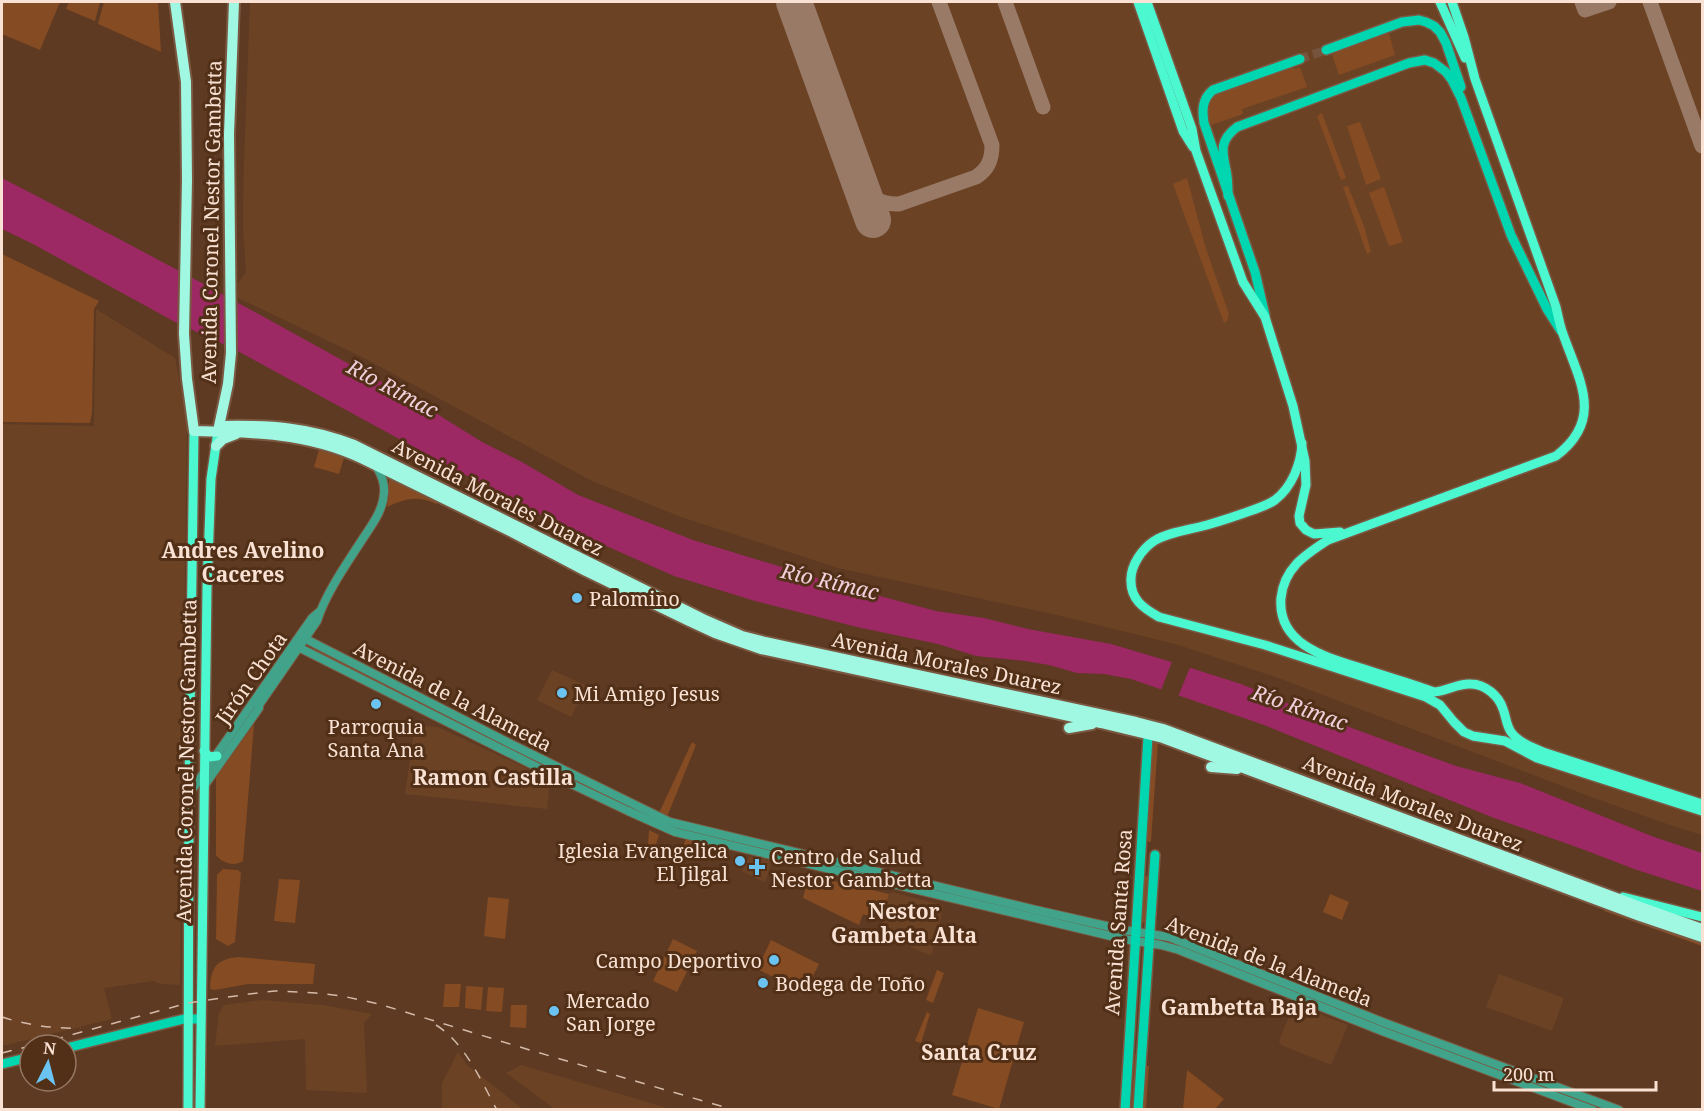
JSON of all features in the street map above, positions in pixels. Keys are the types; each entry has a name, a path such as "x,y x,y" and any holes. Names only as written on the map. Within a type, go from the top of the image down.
{"highway":[{"name":"Avenida Coronel Nestor Gambetta","path":"175,2 186,82 184,334 187,379 194,427"},
{"name":"Avenida Coronel Nestor Gambetta","path":"219,428 228,384 231,353 229,134 234,2"},
{"path":"216,446 242,429 224,408"},
{"name":"Avenida Morales Duarez","path":"194,427 298,429 330,436 354,445 703,620 742,636 1163,729 1702,929"},
{"name":"Avenida Morales Duarez","path":"242,429 310,440 337,448 687,620 735,641 761,650 1101,723 1178,743 1702,937"},
{"path":"1069,728 1101,723"},
{"path":"1211,767 1250,770"}],"main road":[{"path":"1138,2 1183,131 1196,151"},
{"path":"1147,2 1192,129 1196,151 1243,282 1265,317"},
{"path":"1440,2 1475,80 1556,307 1562,332 1580,376 1585,410 1581,426 1575,439 1566,449 1545,462 1329,540 1316,548 1297,562 1291,570 1282,590 1283,618 1290,632 1299,642 1324,657 1434,692 1469,684 1485,687 1500,702 1514,736 1537,749 1702,804"},
{"path":"1452,2 1475,80"},
{"path":"1326,50 1402,22 1419,20 1426,22 1438,29 1446,43 1461,89 1461,98"},
{"path":"1300,59 1215,89 1205,98 1202,111 1228,196 1255,272 1265,317 1302,443 1306,485 1299,516 1300,523 1306,530 1318,534 1355,531"},
{"path":"1228,196 1223,153 1228,136 1237,127 1409,63 1425,60 1434,63 1446,72 1461,98 1511,235 1546,309 1562,332"},
{"name":"Avenida Coronel Nestor Gambetta","path":"188,1110 194,427"},
{"name":"Avenida Coronel Nestor Gambetta","path":"200,1110 207,588 211,479 219,428"},
{"path":"1302,443 1300,461 1289,485 1283,494 1272,502 1227,519 1164,537 1144,549 1131,576 1131,590 1146,610 1159,617 1265,645 1426,697 1440,705 1464,732 1473,736 1505,741 1538,758 1702,811"},
{"path":"192,489 211,479"},
{"path":"1448,713 1446,700 1452,688"},
{"path":"1485,737 1499,730 1504,713"},
{"name":"Avenida Santa Rosa","path":"1125,1110 1148,737"},
{"path":"204,751 209,758 217,756"},
{"name":"Avenida Santa Rosa","path":"1138,1110 1155,855"},
{"path":"1597,891 1702,917"},
{"path":"1133,985 1147,986"},
{"path":"78,1045 188,1018 201,1018"},
{"path":"2,1064 18,1060"},
{"path":"1142,1060 1153,1061"}],"street":[{"name":"Jirón Chota","path":"203,787 297,647 312,618 320,610 379,514 384,487 375,465"},
{"name":"Avenida de la Alameda","path":"302,638 670,822 1041,915"},
{"name":"Jirón Chota","path":"189,794 297,647"},
{"name":"Avenida de la Alameda","path":"297,647 563,780 668,829 1150,939 1382,1031 1593,1110"},
{"name":"Avenida de la Alameda","path":"1150,939 1169,937 1385,1023 1619,1110"}],"shaded area":[{"path":"2,2 60,2 40,50 2,34"},
{"path":"69,2 100,2 95,21 66,9"},
{"path":"104,2 158,2 161,52 98,24"},
{"path":"250,2 1702,2 1702,835 1594,798 1273,676 1175,644 1057,615 838,568 681,517 592,481 364,358 238,298 238,283 246,272 243,227"},
{"path":"1388,30 1395,55 1339,75 1332,55 1335,54 1334,50"},
{"path":"1291,65 1293,69 1300,67 1307,87 1242,109 1243,114 1208,126 1209,108 1218,92"},
{"path":"1322,113 1346,178 1341,180 1317,116"},
{"path":"1360,122 1381,179 1366,185 1347,126"},
{"path":"2,178 213,289 418,402 482,442 522,462 578,495 693,540 850,588 936,611 984,618 1028,629 1111,644 1241,684 1316,715 1456,766 1520,783 1654,837 1702,853 1702,891 1494,818 1264,725 1131,679 1104,674 1077,673 1025,661 976,656 938,644 857,627 755,601 674,576 568,529 234,349 175,322 2,229"},
{"path":"1187,178 1206,249 1229,314 1224,323 1173,184"},
{"path":"1348,186 1364,226 1371,252 1367,254 1343,187"},
{"path":"1384,187 1403,242 1389,246 1369,193"},
{"path":"2,254 99,301 94,309 90,423 2,422"},
{"path":"96,309 175,358 187,417 180,985 160,984 153,981 104,988 112,1019 55,1033 18,1033 18,1042 2,1046 2,424 94,426"},
{"path":"319,450 344,458 339,474 314,467"},
{"path":"389,478 439,500 436,504 411,499 387,507"},
{"path":"314,648 428,703 425,708 312,650"},
{"name":"Mi Amigo Jesus","path":"552,670 587,686 571,717 537,700"},
{"path":"254,724 243,861 236,864 229,863 216,855 216,777"},
{"path":"415,725 438,727 550,779 547,809 405,794"},
{"path":"692,742 696,745 667,817 659,813"},
{"path":"1152,742 1158,742 1151,842 1145,841"},
{"path":"516,747 653,815 650,818 514,751"},
{"path":"649,830 659,835 651,860 647,859"},
{"path":"686,839 723,847 718,860 682,848"},
{"name":"Centro de Salud Nestor Gambetta","path":"749,856 769,860 771,863 764,882 742,871"},
{"path":"223,869 238,870 241,873 235,942 228,946 216,939 217,875"},
{"path":"809,875 889,894 882,920 863,914 859,925 803,898"},
{"path":"1145,876 1151,880 1145,923 1142,919"},
{"path":"279,879 300,880 295,923 274,921"},
{"path":"892,892 942,905 932,954 929,955 881,934 889,894"},
{"path":"1330,894 1349,902 1342,920 1323,912"},
{"path":"488,897 509,899 505,939 484,936"},
{"path":"1605,907 1702,942 1702,946 1604,911"},
{"path":"673,939 697,951 677,992 653,981"},
{"path":"771,940 819,964 805,992 757,969"},
{"path":"239,957 315,964 313,984 248,984 210,989 216,966 225,960"},
{"path":"937,970 944,973 933,1003 926,1000"},
{"path":"1499,974 1564,998 1552,1031 1486,1007"},
{"path":"445,984 461,984 459,1007 443,1007"},
{"path":"466,986 483,987 481,1010 465,1008"},
{"path":"488,987 504,988 502,1012 486,1011"},
{"path":"262,1000 323,1005 372,1014 364,1023 367,1093 306,1090 305,1039 215,1046 219,1013 224,1005"},
{"path":"1294,1004 1348,1025 1331,1065 1281,1045 1279,1041"},
{"path":"511,1005 527,1005 526,1028 510,1027"},
{"path":"978,1008 1024,1022 999,1109 952,1095"},
{"path":"927,1012 930,1014 921,1043 915,1041"},
{"path":"458,1052 467,1065 523,1109 442,1109 442,1083"},
{"path":"1135,1054 1139,1054 1136,1109 1131,1110"},
{"path":"521,1065 671,1109 555,1109 506,1073"},
{"path":"1145,1066 1149,1066 1146,1109 1143,1110"},
{"path":"1187,1070 1224,1099 1215,1109 1183,1109"}],"pier":[{"path":"1173,659 1191,665 1177,699 1160,693"}],"taxiway":[{"path":"858,179 874,198 885,203 899,204 976,177 984,171 988,164 992,145 939,2"},
{"path":"1005,2 1043,107"},
{"path":"1582,2 1585,10 1609,2"},
{"path":"1650,2 1702,146"}],"runway":[{"path":"794,2 873,220"}],"tunnel":[{"path":"1300,59 1326,50"}],"railway":[{"path":"78,1033 188,1003 249,994 275,991 342,996 379,1004 734,1110"},
{"path":"2,1017 40,1026 81,1028"},
{"path":"436,1025 464,1052 497,1110"},
{"path":"2,1053 18,1049"}],"place":[{"name":"Palomino","path":"577,598"},
{"name":"Mi Amigo Jesus","path":"562,693"},
{"name":"Parroquia Santa Ana","path":"376,704"},
{"name":"Iglesia Evangelica El Jilgal","path":"740,861"},
{"name":"Centro de Salud Nestor Gambetta","path":"757,867"},
{"name":"Campo Deportivo","path":"774,960"},
{"name":"Bodega de Toño","path":"763,983"},
{"name":"Mercado San Jorge","path":"554,1011"}],"district":[{"name":"Andres Avelino Caceres","path":"243,562"},
{"name":"Ramon Castilla","path":"493,777"},
{"name":"Nestor Gambeta Alta","path":"904,923"},
{"name":"Gambetta Baja","path":"1239,1007"},
{"name":"Santa Cruz","path":"979,1052"}],"water label":[{"name":"Río Rímac","path":"393,388"},
{"name":"Río Rímac","path":"830,581"},
{"name":"Río Rímac","path":"1300,707"}]}
